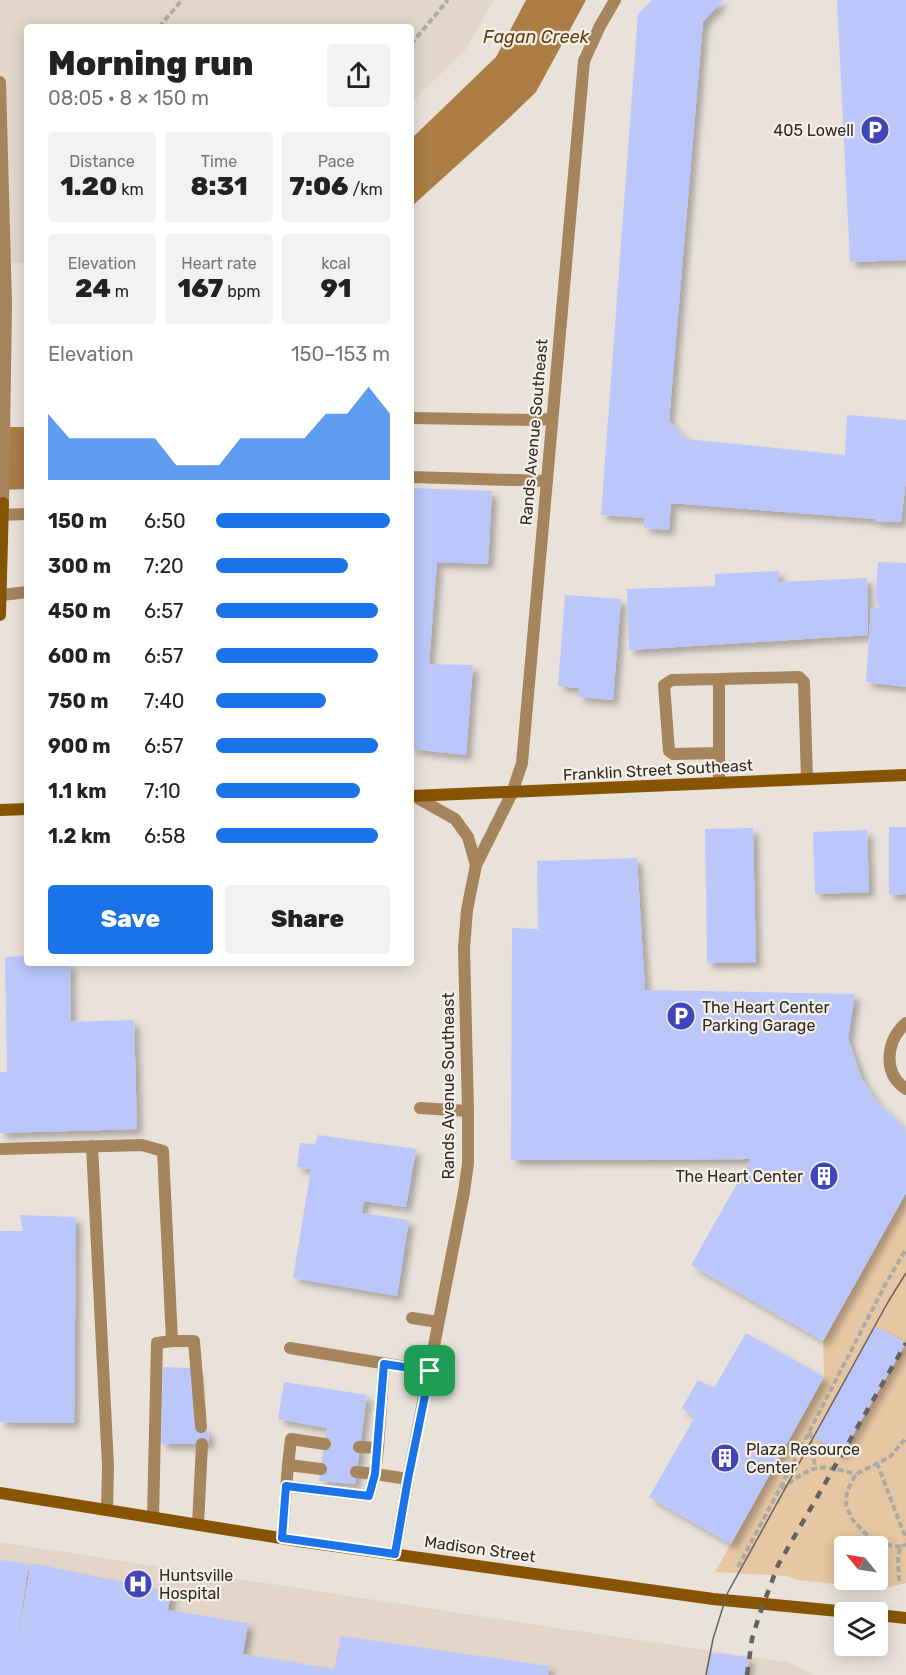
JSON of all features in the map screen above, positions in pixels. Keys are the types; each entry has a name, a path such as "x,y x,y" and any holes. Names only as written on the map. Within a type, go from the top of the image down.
{"main road":[{"path":"0,615 2,510"},
{"name":"Franklin Street Southeast","path":"414,796 906,775"},
{"path":"0,810 24,809"},
{"name":"Madison Street","path":"0,1493 282,1538 713,1599 834,1611"},
{"path":"888,1616 906,1618"}],"street":[{"name":"Rands Avenue Southeast","path":"395,1554 468,1163 464,948 466,910 476,865 512,793 522,763 583,69 590,47 615,0"},
{"path":"0,82 5,409 2,510 24,514"},
{"path":"414,418 552,419"},
{"path":"414,477 547,481"},
{"path":"2,595 24,592"},
{"path":"719,753 673,754 669,752 664,685 672,680 799,677 804,682 807,779"},
{"path":"718,679 719,783"},
{"name":"Rands Avenue Southeast","path":"414,797 455,819 468,837 476,865"},
{"path":"906,1023 896,1034 890,1046 889,1060 893,1074 906,1089"},
{"path":"420,1108 468,1111"},
{"path":"0,1149 142,1145 163,1151 172,1341"},
{"path":"93,1146 108,1466 107,1510"},
{"path":"412,1318 438,1322"},
{"path":"153,1517 157,1343 194,1341 201,1426"},
{"path":"290,1348 430,1371"},
{"path":"286,1486 369,1496 375,1474 378,1448 384,1364"},
{"path":"282,1538 291,1439 325,1444"},
{"path":"198,1525 202,1444"},
{"path":"360,1447 378,1448"},
{"path":"288,1465 321,1468"},
{"path":"356,1472 408,1479"}],"path":[{"path":"162,24 182,0"},
{"path":"414,40 448,0"},
{"path":"738,1567 906,1249"},
{"path":"809,1432 815,1467"},
{"path":"901,1547 876,1541 864,1533 852,1520 846,1505 847,1491 856,1474 890,1457 906,1438"},
{"path":"877,1463 906,1539"},
{"path":"779,1490 815,1467 825,1466 856,1474"},
{"path":"898,1581 898,1555 901,1547 906,1544"}],"shaded area":[{"path":"0,0 494,0 466,49 414,100 414,24 24,24 24,263 0,263"},
{"path":"906,1193 906,1583 888,1588 888,1536 834,1536 834,1584 797,1580 788,1576 715,1572 824,1377 823,1341"},
{"name":"Huntsville Hospital","path":"0,1542 788,1662 814,1675 0,1675"}],"water":[{"name":"Fagan Creek","path":"526,0 586,0 536,92 414,204 414,136 496,57"},
{"path":"0,427 24,427 24,489 0,490"}],"building":[{"path":"652,0 723,0 703,22 669,421 686,439 845,455 847,415 906,420 906,479 901,522 671,503 669,530 644,528 644,518 601,515 638,14"},
{"name":"405 Lowell","path":"837,0 906,0 906,260 850,262"},
{"path":"414,488 492,491 488,564 437,562 429,664 473,665 466,755 414,749"},
{"path":"878,562 906,563 906,687 866,682 871,607 879,608 879,602 875,602"},
{"path":"779,571 779,582 867,578 868,635 629,650 627,589 715,586 715,574"},
{"path":"565,595 621,599 613,700 578,697 579,688 558,686"},
{"path":"889,827 906,827 906,894 889,895"},
{"path":"753,828 756,962 707,963 705,829"},
{"path":"867,830 869,892 815,894 813,832"},
{"name":"The Heart Center Parking Garage","path":"637,858 645,990 855,994 848,1038 862,1079 877,1102 906,1129 906,1193 823,1341 691,1265 751,1159 511,1160 512,928 538,929 537,861"},
{"path":"24,956 24,966 70,966 71,1022 134,1020 137,1129 0,1133 0,1072 7,1072 5,957"},
{"path":"318,1135 416,1149 406,1207 364,1201 362,1213 409,1220 397,1296 293,1278 311,1169 297,1167 300,1143 315,1144"},
{"path":"20,1215 76,1217 74,1423 0,1422 0,1231 23,1231"},
{"path":"875,1326 906,1343 842,1454 814,1437"},
{"name":"Plaza Resource Center","path":"746,1333 824,1377 731,1544 649,1497 695,1417 682,1408 698,1380 714,1388"},
{"path":"163,1367 196,1368 196,1423 209,1432 208,1444 161,1444"},
{"path":"284,1382 367,1395 355,1484 319,1481 327,1428 278,1419"},
{"name":"Huntsville Hospital","path":"0,1560 29,1564 16,1648 31,1563 171,1592 168,1610 248,1623 243,1654 334,1669 341,1636 549,1666 548,1675 0,1675"},
{"path":"710,1653 749,1657 747,1675 706,1675"}],"tram line":[{"path":"706,1675 713,1639 727,1594 906,1273"}],"railway":[{"path":"747,1675 752,1639 778,1565 906,1343"}],"place":[{"name":"405 Lowell","path":"875,130"},
{"name":"The Heart Center Parking Garage","path":"681,1016"},
{"name":"The Heart Center","path":"824,1176"},
{"name":"Plaza Resource Center","path":"725,1458"},
{"name":"Huntsville Hospital","path":"138,1584"}],"route":[{"path":"384,1364 430,1371 395,1554 282,1538 286,1486 369,1496 375,1474 378,1448 384,1364"}]}
